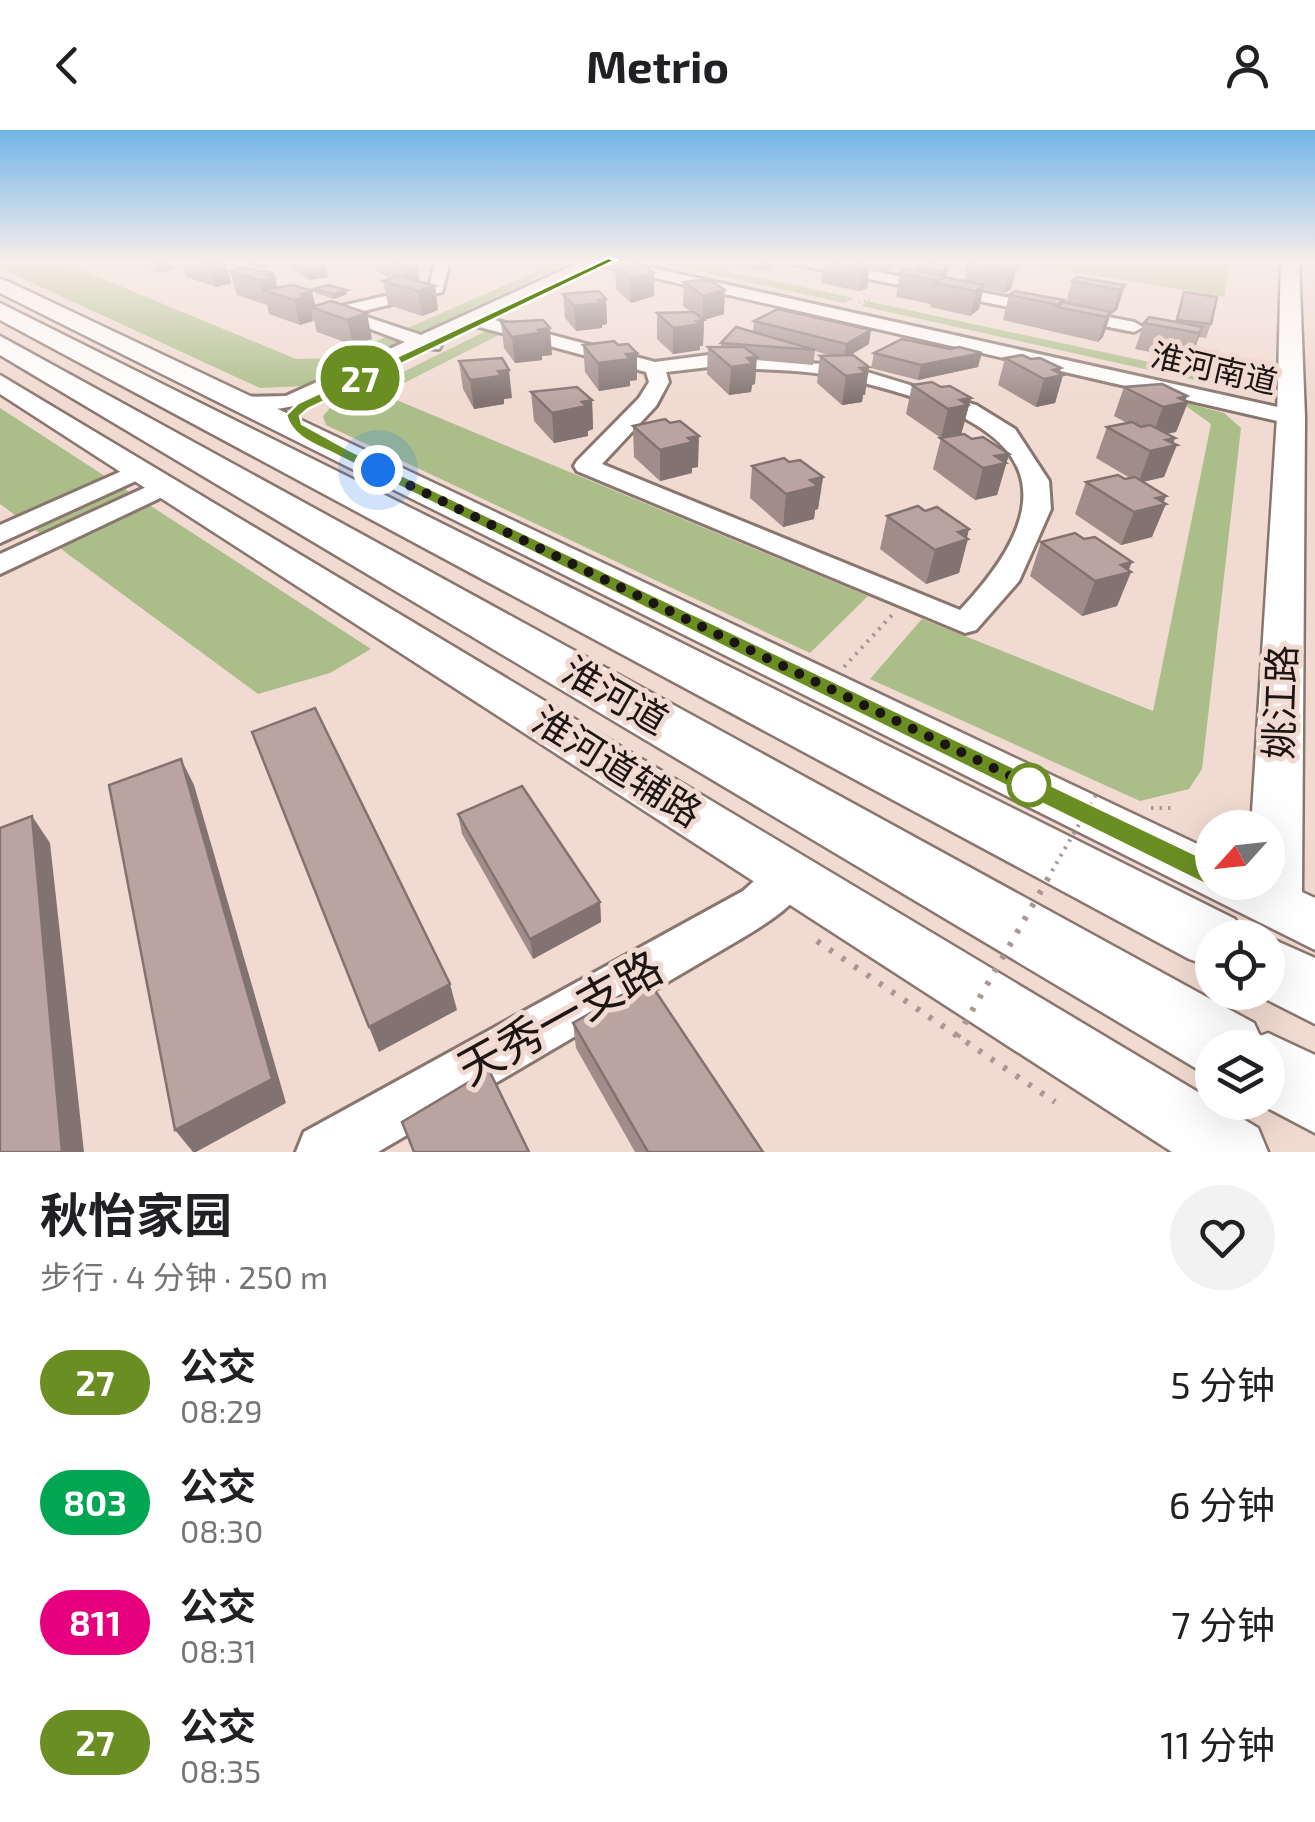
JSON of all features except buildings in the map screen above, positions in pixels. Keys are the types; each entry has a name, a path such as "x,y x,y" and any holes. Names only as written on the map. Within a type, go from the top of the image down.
{"highway":[{"name":"淮河道","path":"0,310 1195,930"},
{"name":"淮河道","path":"0,344 1199,1030"},
{"path":"1285,943 1315,992"},
{"path":"1285,1079 1315,1096"}],"main road":[{"path":"23,308 80,324"},
{"path":"47,308 1195,867"},
{"name":"姚江路","path":"1271,920 1292,414 1291,308"},
{"name":"淮河道辅路","path":"0,383 1234,1152"}],"street":[{"path":"334,308 327,309 428,343"},
{"path":"300,431 293,415 296,410 503,308"},
{"name":"淮河南道","path":"818,308 1292,414"},
{"path":"1042,308 1134,326"},
{"path":"476,320 655,368 708,361 847,372 968,410 1007,434 1022,452 1036,481 1038,510 1009,575 965,623 586,466 648,402 659,382 655,368"},
{"path":"243,402 272,406 293,401 428,343"},
{"path":"0,536 153,478"},
{"path":"0,565 153,478"},
{"name":"天秀一支路","path":"324,1152 723,926 759,904 790,875"}],"path":[{"path":"828,685 906,600"},
{"path":"958,1037 1097,792"},
{"path":"817,941 1055,1102"}],"green space":[{"path":"86,308 172,308 296,359 338,358 388,336 405,340 304,386 260,388"},
{"path":"454,308 473,308 415,335 403,330"},
{"path":"870,308 898,308 1177,368 1200,369 1194,380"},
{"path":"488,330 503,333 396,387 391,393 394,399 868,596 810,653 326,425 323,416 330,408"},
{"path":"1179,401 1224,413 1241,428 1202,769 1189,789 1140,801 870,679 922,619 1153,711 1211,424"},
{"path":"0,408 371,649 330,673 258,694 0,504"}],"bus line":[{"name":"27","path":"510,308 303,406 293,415 296,424 300,431 344,453 1195,867"}],"route":[{"path":"378,470 1029,785"}]}
